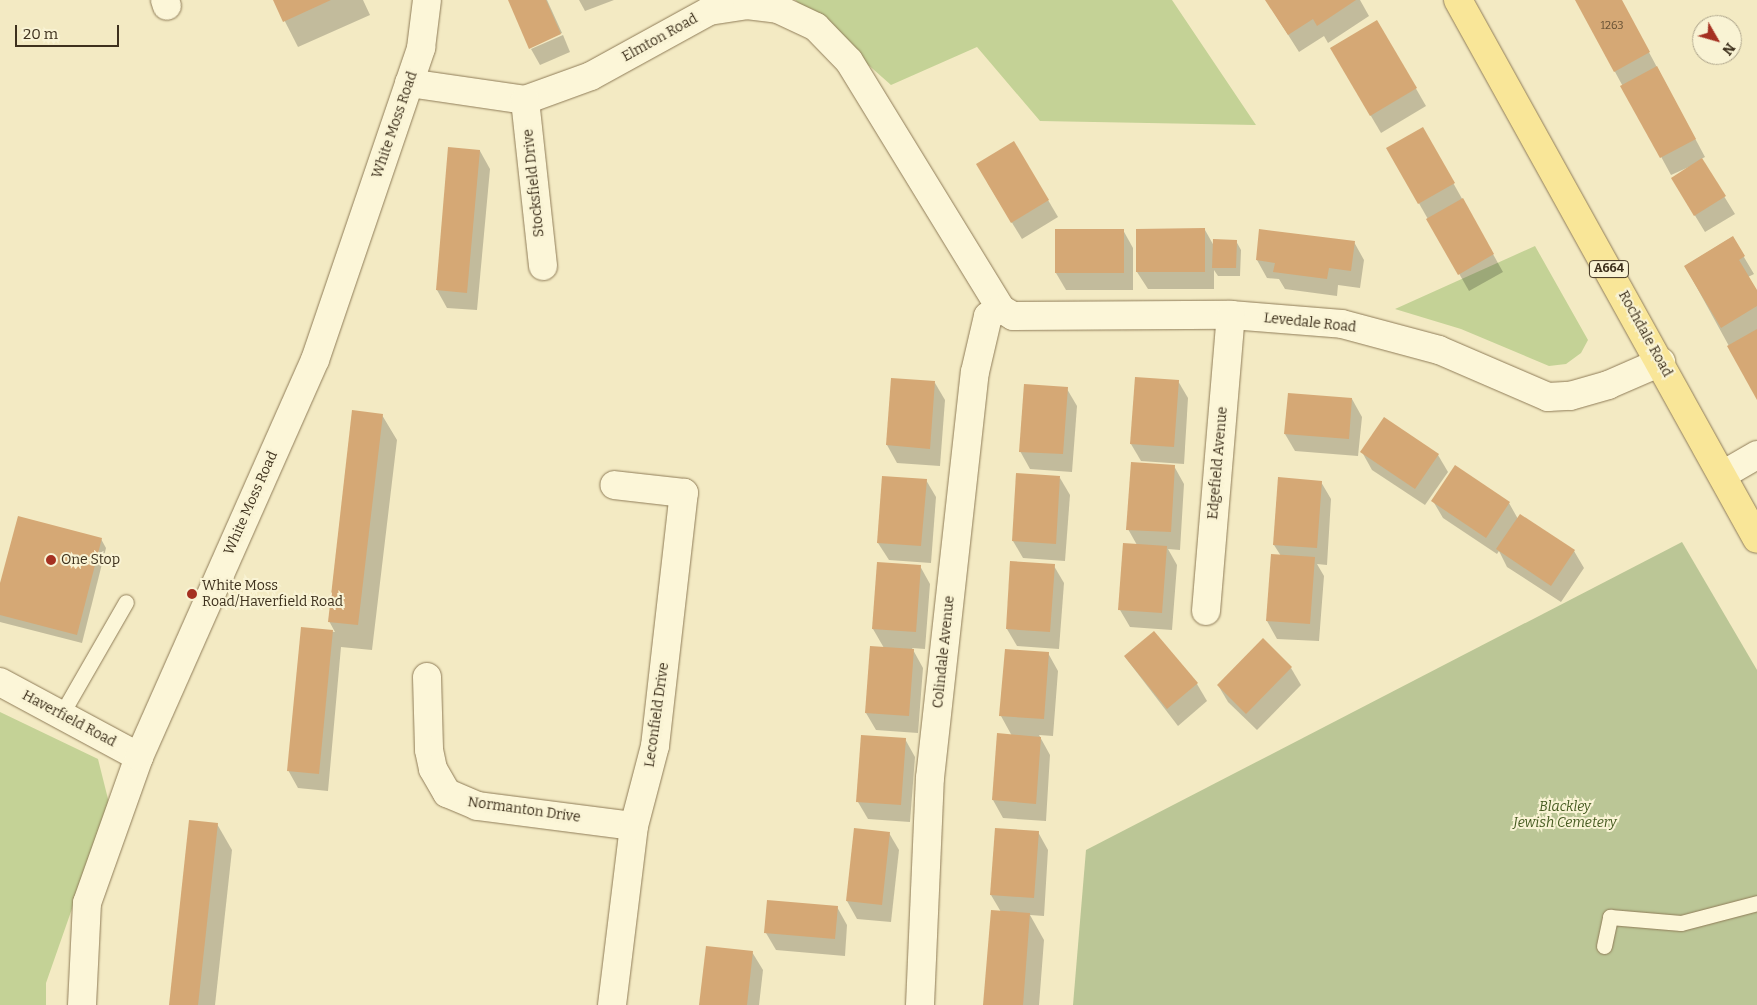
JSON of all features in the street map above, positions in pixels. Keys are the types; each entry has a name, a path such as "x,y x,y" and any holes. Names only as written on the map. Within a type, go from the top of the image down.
{"main road":[{"name":"Rochdale Road","path":"1458,0 1724,474 1757,539"}],"street":[{"name":"White Moss Road","path":"82,1005 88,903 139,757 315,360 421,48 427,0"},
{"name":"Elmton Road","path":"409,84 525,100 590,76 709,11 747,4 799,17 816,27 849,61 1001,309"},
{"name":"Stocksfield Drive","path":"525,100 543,266"},
{"name":"Levedale Road","path":"1001,309 1029,319 1231,315 1342,324 1392,335 1548,397 1570,396 1608,386 1661,362"},
{"name":"Colindale Avenue","path":"920,1005 930,778 975,372 988,316 1001,309"},
{"name":"Edgefield Avenue","path":"1206,611 1231,315"},
{"path":"1724,474 1757,455"},
{"name":"Leconfield Drive","path":"612,1005 634,826 655,746 684,493 614,485"},
{"name":"Normanton Drive","path":"427,677 429,750 433,769 447,793 477,806 634,826"},
{"name":"Haverfield Road","path":"0,682 139,757"}],"lane":[{"path":"61,715 126,602"},
{"path":"1604,946 1610,917 1681,923 1757,903"}],"green space":[{"path":"795,0 1172,0 1256,125 1040,121 977,47 891,85"},
{"path":"1535,246 1588,340 1581,353 1566,364 1549,366 1461,329 1395,309"},
{"name":"Blackley Jewish Cemetery","path":"1682,542 1757,670 1757,1005 1073,1005 1086,850"},
{"path":"0,712 98,759 109,803 46,983 46,1005 0,1005"}],"building":[{"path":"273,0 331,0 283,22"},
{"path":"508,0 546,0 561,34 529,49"},
{"path":"1265,0 1356,0 1317,26 1313,19 1288,35"},
{"path":"1575,0 1622,0 1650,52 1614,72"},
{"path":"1377,20 1417,88 1370,116 1330,48"},
{"path":"1657,66 1696,139 1660,158 1620,86"},
{"path":"1423,127 1455,183 1418,204 1386,148"},
{"path":"1014,141 1049,200 1011,223 976,164"},
{"path":"448,147 480,150 467,293 436,290"},
{"path":"1702,158 1726,196 1694,216 1671,178"},
{"path":"1463,198 1494,254 1458,275 1426,219"},
{"path":"1205,228 1205,272 1136,272 1136,229"},
{"path":"1055,229 1124,229 1124,273 1055,273"},
{"path":"1259,229 1355,241 1351,271 1329,268 1327,279 1273,272 1275,263 1256,260"},
{"path":"1733,236 1745,256 1739,260 1757,290 1757,306 1721,328 1684,266"},
{"path":"1213,239 1237,240 1236,268 1212,268"},
{"path":"1757,329 1757,400 1727,346"},
{"path":"1135,377 1179,380 1174,447 1130,444"},
{"path":"891,378 935,381 930,449 886,445"},
{"path":"1024,384 1068,387 1063,454 1019,452"},
{"path":"1288,393 1352,398 1349,439 1284,434"},
{"path":"352,410 383,414 358,625 328,622"},
{"path":"1384,417 1439,454 1415,489 1360,452"},
{"path":"1131,462 1175,465 1171,532 1126,530"},
{"path":"1455,465 1510,502 1486,538 1431,501"},
{"path":"1016,473 1060,476 1056,544 1012,541"},
{"path":"882,476 927,479 921,546 877,543"},
{"path":"1278,477 1322,481 1317,548 1273,545"},
{"path":"1520,514 1575,550 1551,586 1496,549"},
{"name":"One Stop","path":"18,516 102,538 77,635 0,615 0,583"},
{"path":"1123,543 1167,546 1162,613 1118,610"},
{"path":"1271,554 1315,557 1310,624 1266,621"},
{"path":"1010,561 1055,564 1050,632 1006,629"},
{"path":"877,562 921,565 916,632 872,629"},
{"path":"301,627 333,630 319,774 287,771"},
{"path":"1154,631 1198,683 1167,709 1124,656"},
{"path":"1263,638 1292,667 1246,714 1217,685"},
{"path":"870,646 914,649 909,716 865,713"},
{"path":"1005,649 1049,652 1044,719 999,716"},
{"path":"997,733 1041,737 1036,804 992,800"},
{"path":"861,735 906,738 901,805 856,802"},
{"path":"189,820 218,823 198,1005 169,1005"},
{"path":"854,828 890,832 882,905 846,901"},
{"path":"995,828 1039,831 1034,898 990,895"},
{"path":"767,900 838,906 835,939 764,933"},
{"path":"991,910 1030,913 1023,1005 983,1005"},
{"path":"706,946 753,951 747,1005 699,1005"}],"place":[{"name":"One Stop","path":"51,560"},
{"name":"White Moss Road/Haverfield Road","path":"192,594"}]}
